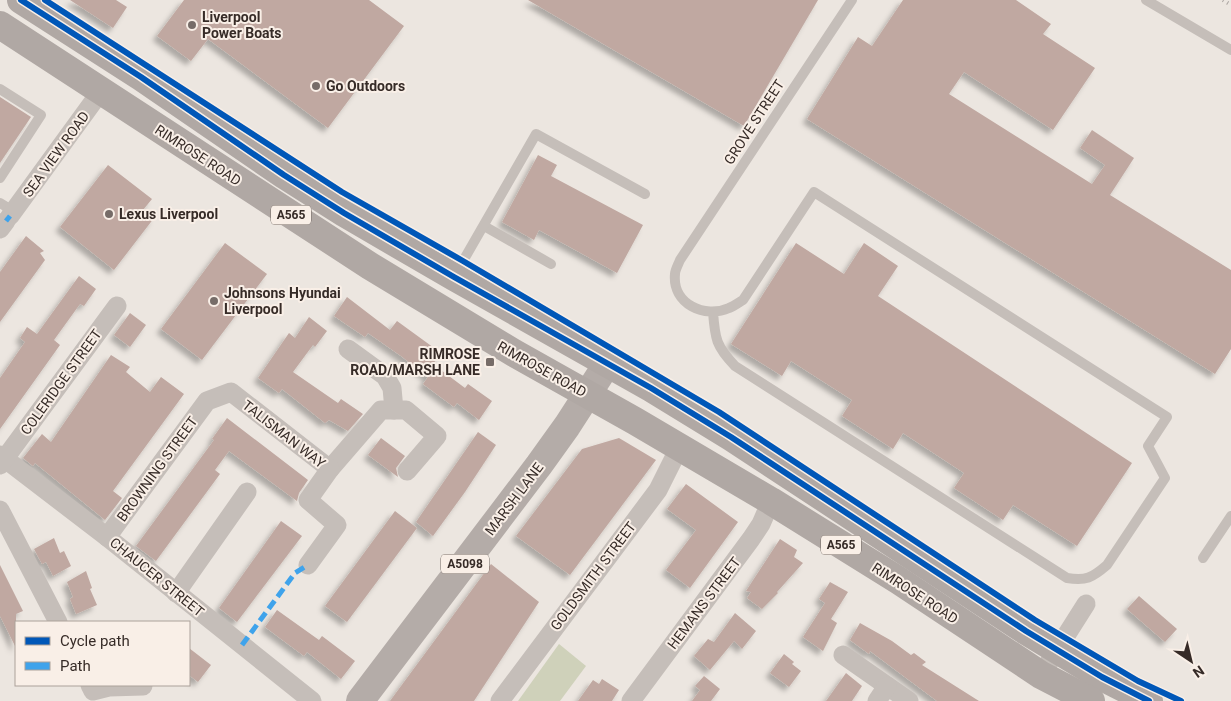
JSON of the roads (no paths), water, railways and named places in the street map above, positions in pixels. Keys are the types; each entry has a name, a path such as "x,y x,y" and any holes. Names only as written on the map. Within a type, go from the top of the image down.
{"highway":[{"name":"RIMROSE ROAD","path":"21,0 141,77 284,175 352,218 731,437 1026,632 1102,677 1149,701"},
{"name":"RIMROSE ROAD","path":"0,25 370,266 514,353 771,501 898,580 1041,675 1091,701"}],"main road":[{"name":"MARSH LANE","path":"360,701 540,464 607,364"}],"street":[{"name":"SEA VIEW ROAD","path":"6,216 102,92"},
{"name":"COLERIDGE STREET","path":"1,459 117,306"},
{"path":"348,349 385,376 392,388 394,410"},
{"name":"TALISMAN WAY","path":"207,401 231,392 330,469 308,500 337,525 308,565"},
{"name":"BROWNING STREET","path":"107,538 207,401"},
{"path":"330,469 381,410 406,410 437,436 408,471"},
{"name":"GOLDSMITH STREET","path":"500,701 658,490 680,448"},
{"name":"CHAUCER STREET","path":"1,459 107,538 312,701"},
{"path":"176,593 247,492"},
{"name":"HEMANS STREET","path":"631,701 751,539 761,524 771,501"},
{"path":"0,510 57,621"},
{"path":"1041,675 1086,604"},
{"path":"843,655 882,694 909,701"},
{"path":"90,686 93,691 109,687 143,686"}],"lane":[{"name":"GROVE STREET","path":"713,312 696,309 682,299 675,285 675,272 680,260 852,0"},
{"path":"1146,0 1231,50"},
{"path":"0,89 41,115 0,178"},
{"path":"454,277 536,134 645,194"},
{"path":"814,192 1167,418 1148,446 1165,478 1107,566 1095,576 1080,580 1067,578 735,366 722,352 715,336 713,312 729,308 742,300 814,192"},
{"path":"484,226 551,264"},
{"path":"1204,558 1231,516"}],"railway":[{"path":"1223,0 1231,5"}],"place":[{"name":"Liverpool Power Boats","path":"192,25"},
{"name":"Go Outdoors","path":"316,86"},
{"name":"Lexus Liverpool","path":"109,214"},
{"name":"Johnsons Hyundai Liverpool","path":"214,301"},
{"name":"RIMROSE ROAD/MARSH LANE","path":"490,362"}]}
